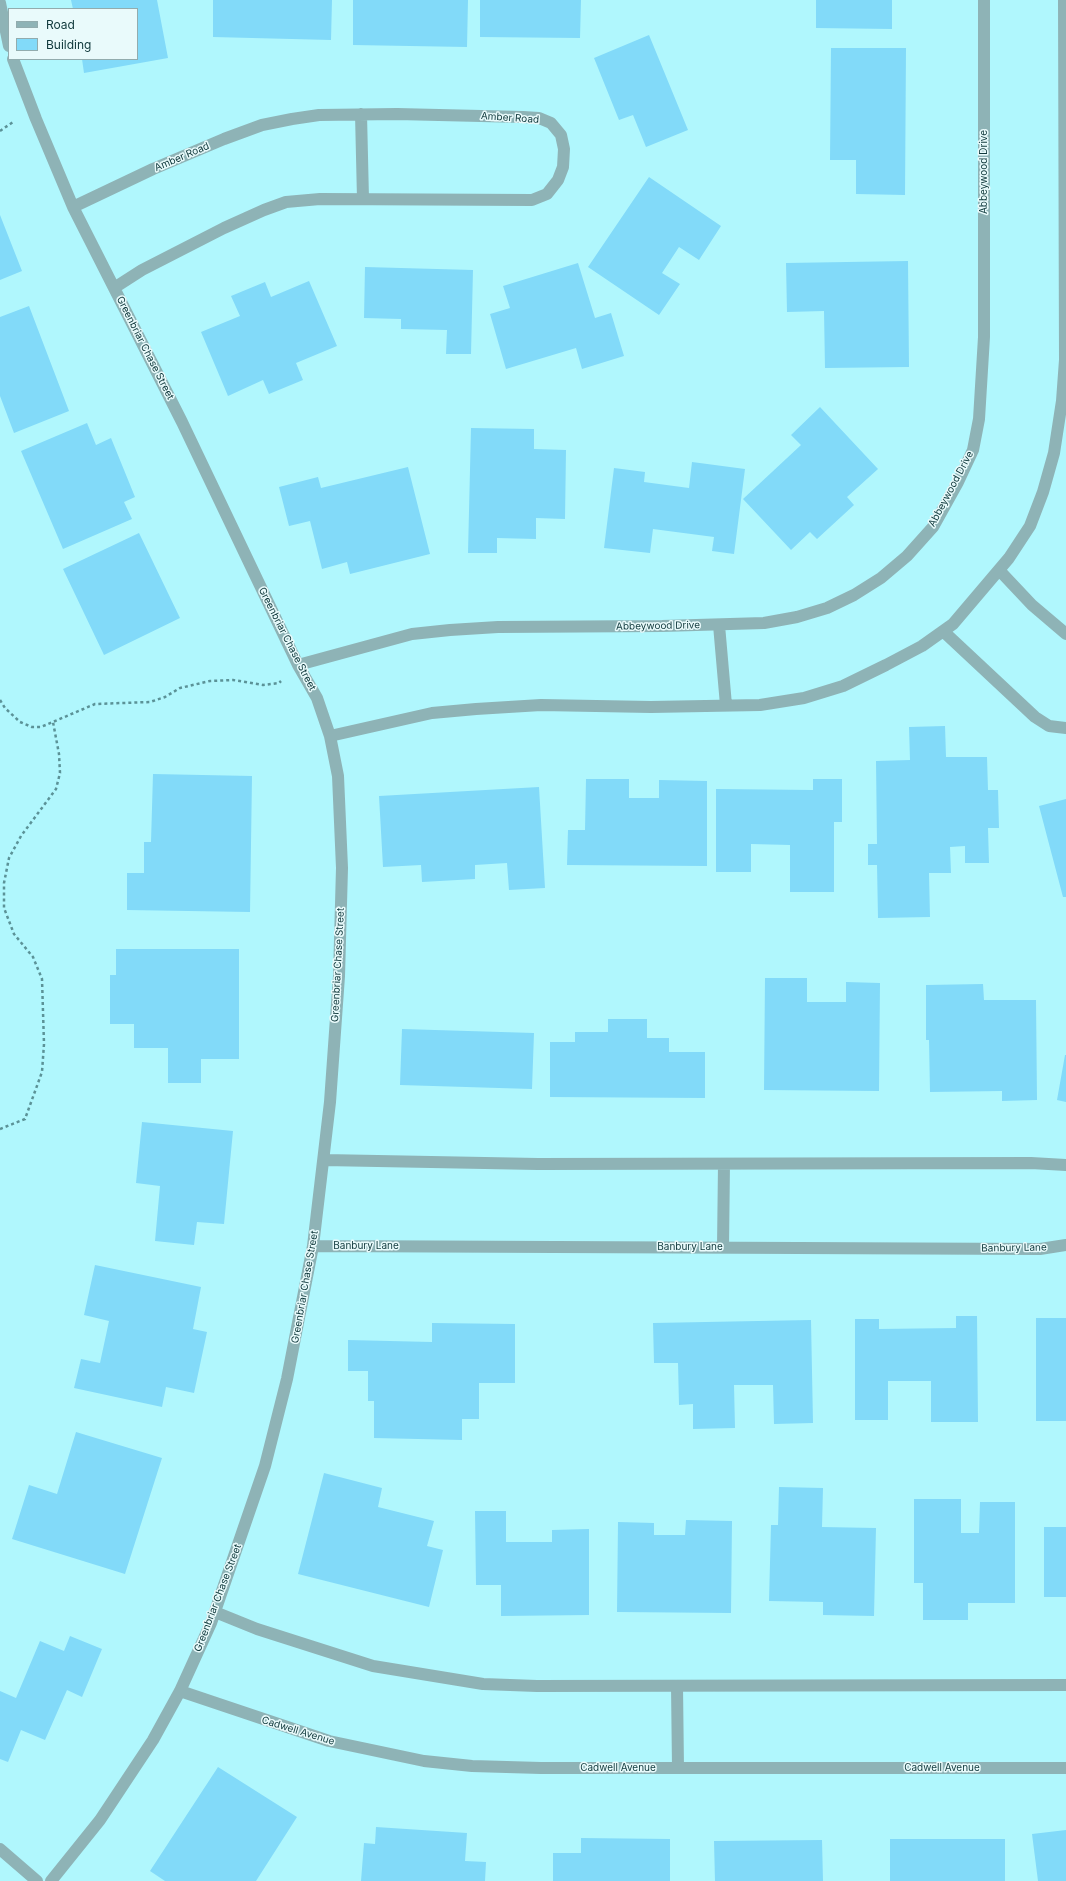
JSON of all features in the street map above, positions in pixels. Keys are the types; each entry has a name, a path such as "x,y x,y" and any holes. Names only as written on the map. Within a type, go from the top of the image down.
{"street":[{"name":"Abbeywood Drive","path":"298,665 412,634 450,630 498,627 719,625 764,623 797,617 826,608 854,596 881,578 907,556 933,527 973,450 979,419 984,337 984,0"},
{"path":"330,736 432,713 476,709 541,705 651,707 760,705 804,698 843,686 892,662 953,624 999,570 1030,526 1052,467 1062,401 1065,360 1064,0"},
{"path":"0,3 8,41"},
{"name":"Greenbriar Chase Street","path":"13,60 36,119 73,207 185,429 298,665 317,698 330,736 338,776 342,868 339,976 330,1102 314,1246 287,1379 265,1466 215,1612 180,1691 152,1740 100,1820 52,1881"},
{"path":"362,114 363,199"},
{"name":"Amber Road","path":"73,207 153,169 224,139 262,125 319,115 397,114 540,118 551,123 561,135 564,149 563,167 558,180 547,194 532,200 320,199 292,202 264,210 224,228 142,270 114,288"},
{"path":"999,570 1032,605 1066,634"},
{"path":"719,625 726,705"},
{"path":"944,631 1035,717 1050,726 1066,728"},
{"path":"324,1160 538,1164 1031,1163 1066,1165"},
{"path":"723,1247 724,1164"},
{"name":"Banbury Lane","path":"314,1246 1040,1249 1066,1245"},
{"path":"215,1612 257,1629 373,1666 444,1679 483,1684 537,1686 1066,1685"},
{"path":"677,1686 678,1768"},
{"name":"Cadwell Avenue","path":"180,1691 329,1742 424,1761 472,1766 541,1768 1066,1768"},
{"path":"0,1849 37,1881"}],"path":[{"path":"0,700 20,722 32,727 41,727 95,704 150,702 165,697 180,688 210,681 233,680 263,685 279,683 298,665"},
{"path":"0,1129 25,1120 42,1072 44,1044 42,979 33,956 14,934 4,908 4,883 9,858 21,836 56,789 60,773 59,754 53,722"}],"building":[{"path":"71,0 157,0 168,58 84,73 82,60 138,60 138,8 73,8"},
{"path":"213,0 332,0 331,40 213,37"},
{"path":"353,0 468,0 467,47 353,45"},
{"path":"480,0 581,0 580,38 480,37"},
{"path":"816,0 892,0 892,29 816,28"},
{"path":"649,35 688,130 646,147 633,115 619,120 594,58"},
{"path":"831,48 906,48 905,195 856,194 856,160 830,160"},
{"path":"649,177 721,226 699,260 679,247 662,273 680,284 659,315 588,267"},
{"path":"0,215 22,271 0,280"},
{"path":"908,261 909,367 825,368 824,311 787,312 786,263"},
{"path":"578,263 595,318 611,313 624,356 582,369 576,348 506,369 490,314 510,308 503,286"},
{"path":"365,267 473,270 471,354 446,354 447,330 401,329 401,319 364,318"},
{"path":"309,281 337,346 296,363 303,380 269,394 263,380 228,396 201,332 240,316 231,296 265,282 271,297"},
{"path":"29,306 69,411 14,433 0,396 0,317"},
{"path":"820,407 878,469 847,497 854,505 817,539 810,532 791,550 743,499 801,445 791,435"},
{"path":"87,423 96,445 111,438 135,497 124,502 132,519 63,549 21,451"},
{"path":"471,428 534,429 534,449 566,450 565,519 536,518 536,539 497,538 497,553 468,553"},
{"path":"692,462 745,469 734,554 712,551 714,537 653,529 650,553 604,548 614,468 645,472 644,482 689,488"},
{"path":"408,467 430,554 350,574 347,562 322,569 310,521 289,526 279,487 318,477 321,488"},
{"path":"139,533 180,618 104,655 63,569"},
{"path":"945,726 946,757 987,757 988,790 998,790 999,828 988,828 989,863 965,863 965,846 950,847 951,873 929,873 930,917 878,918 877,865 868,865 868,844 877,844 876,761 910,760 909,727"},
{"path":"153,774 252,776 250,912 127,910 127,873 144,873 144,842 151,842"},
{"path":"586,779 629,779 629,798 659,798 659,780 707,781 707,866 567,865 568,830 585,830"},
{"path":"813,779 842,779 842,822 834,822 834,892 790,892 790,845 751,844 751,872 716,872 716,789 813,790"},
{"path":"539,787 545,888 509,890 507,863 475,865 475,879 422,882 421,865 383,867 379,796"},
{"path":"1066,799 1066,897 1063,897 1039,806"},
{"path":"116,949 239,949 239,1059 201,1059 201,1083 168,1083 168,1048 134,1048 134,1024 110,1024 110,975 116,975"},
{"path":"765,978 807,978 807,1002 846,1002 846,982 880,983 879,1091 764,1090"},
{"path":"983,984 984,1000 1036,1000 1037,1100 1002,1101 1002,1091 930,1092 929,1040 926,1040 926,985"},
{"path":"608,1019 647,1019 647,1038 669,1038 669,1052 705,1052 705,1098 550,1097 550,1042 575,1042 575,1032 608,1032"},
{"path":"402,1029 534,1033 532,1089 400,1085"},
{"path":"1066,1055 1066,1102 1057,1100"},
{"path":"142,1122 233,1131 224,1224 197,1222 194,1245 155,1241 160,1186 136,1183"},
{"path":"95,1265 201,1287 193,1329 207,1332 194,1393 166,1387 162,1407 74,1388 81,1359 100,1363 109,1321 84,1315"},
{"path":"956,1316 977,1316 978,1422 931,1422 931,1381 888,1381 888,1420 855,1420 855,1319 879,1319 879,1329 956,1328"},
{"path":"1036,1318 1066,1318 1066,1421 1036,1421"},
{"path":"811,1320 813,1423 774,1424 773,1385 734,1385 735,1428 693,1429 693,1404 679,1405 678,1363 654,1363 653,1323"},
{"path":"432,1323 515,1324 515,1383 479,1383 479,1419 462,1419 462,1440 374,1438 374,1401 368,1401 368,1371 348,1371 348,1340 432,1342"},
{"path":"76,1432 162,1458 125,1574 12,1539 29,1485 57,1494"},
{"path":"324,1473 382,1488 378,1507 434,1521 427,1546 443,1550 429,1607 298,1574"},
{"path":"779,1487 823,1488 822,1527 876,1528 874,1616 823,1615 823,1602 769,1601 771,1525 778,1525"},
{"path":"914,1499 961,1499 961,1533 979,1533 980,1502 1015,1502 1015,1603 968,1603 968,1620 923,1620 923,1583 914,1583"},
{"path":"475,1511 506,1511 506,1542 552,1542 552,1530 589,1529 589,1615 501,1616 501,1585 476,1585"},
{"path":"686,1520 732,1521 731,1613 617,1612 618,1522 654,1523 654,1535 685,1535"},
{"path":"1044,1527 1066,1527 1066,1597 1044,1597"},
{"path":"70,1636 102,1649 82,1697 67,1690 45,1740 21,1730 8,1762 0,1759 0,1691 16,1698 40,1641 64,1651"},
{"path":"218,1767 297,1817 256,1881 165,1881 150,1871"},
{"path":"376,1827 467,1833 465,1861 486,1862 485,1881 361,1881 364,1843 375,1844"},
{"path":"1066,1830 1066,1881 1038,1881 1032,1834"},
{"path":"581,1838 670,1839 670,1881 553,1881 553,1853 581,1853"},
{"path":"890,1839 1005,1839 1005,1881 890,1881"},
{"path":"822,1840 823,1881 715,1881 714,1841"}]}
